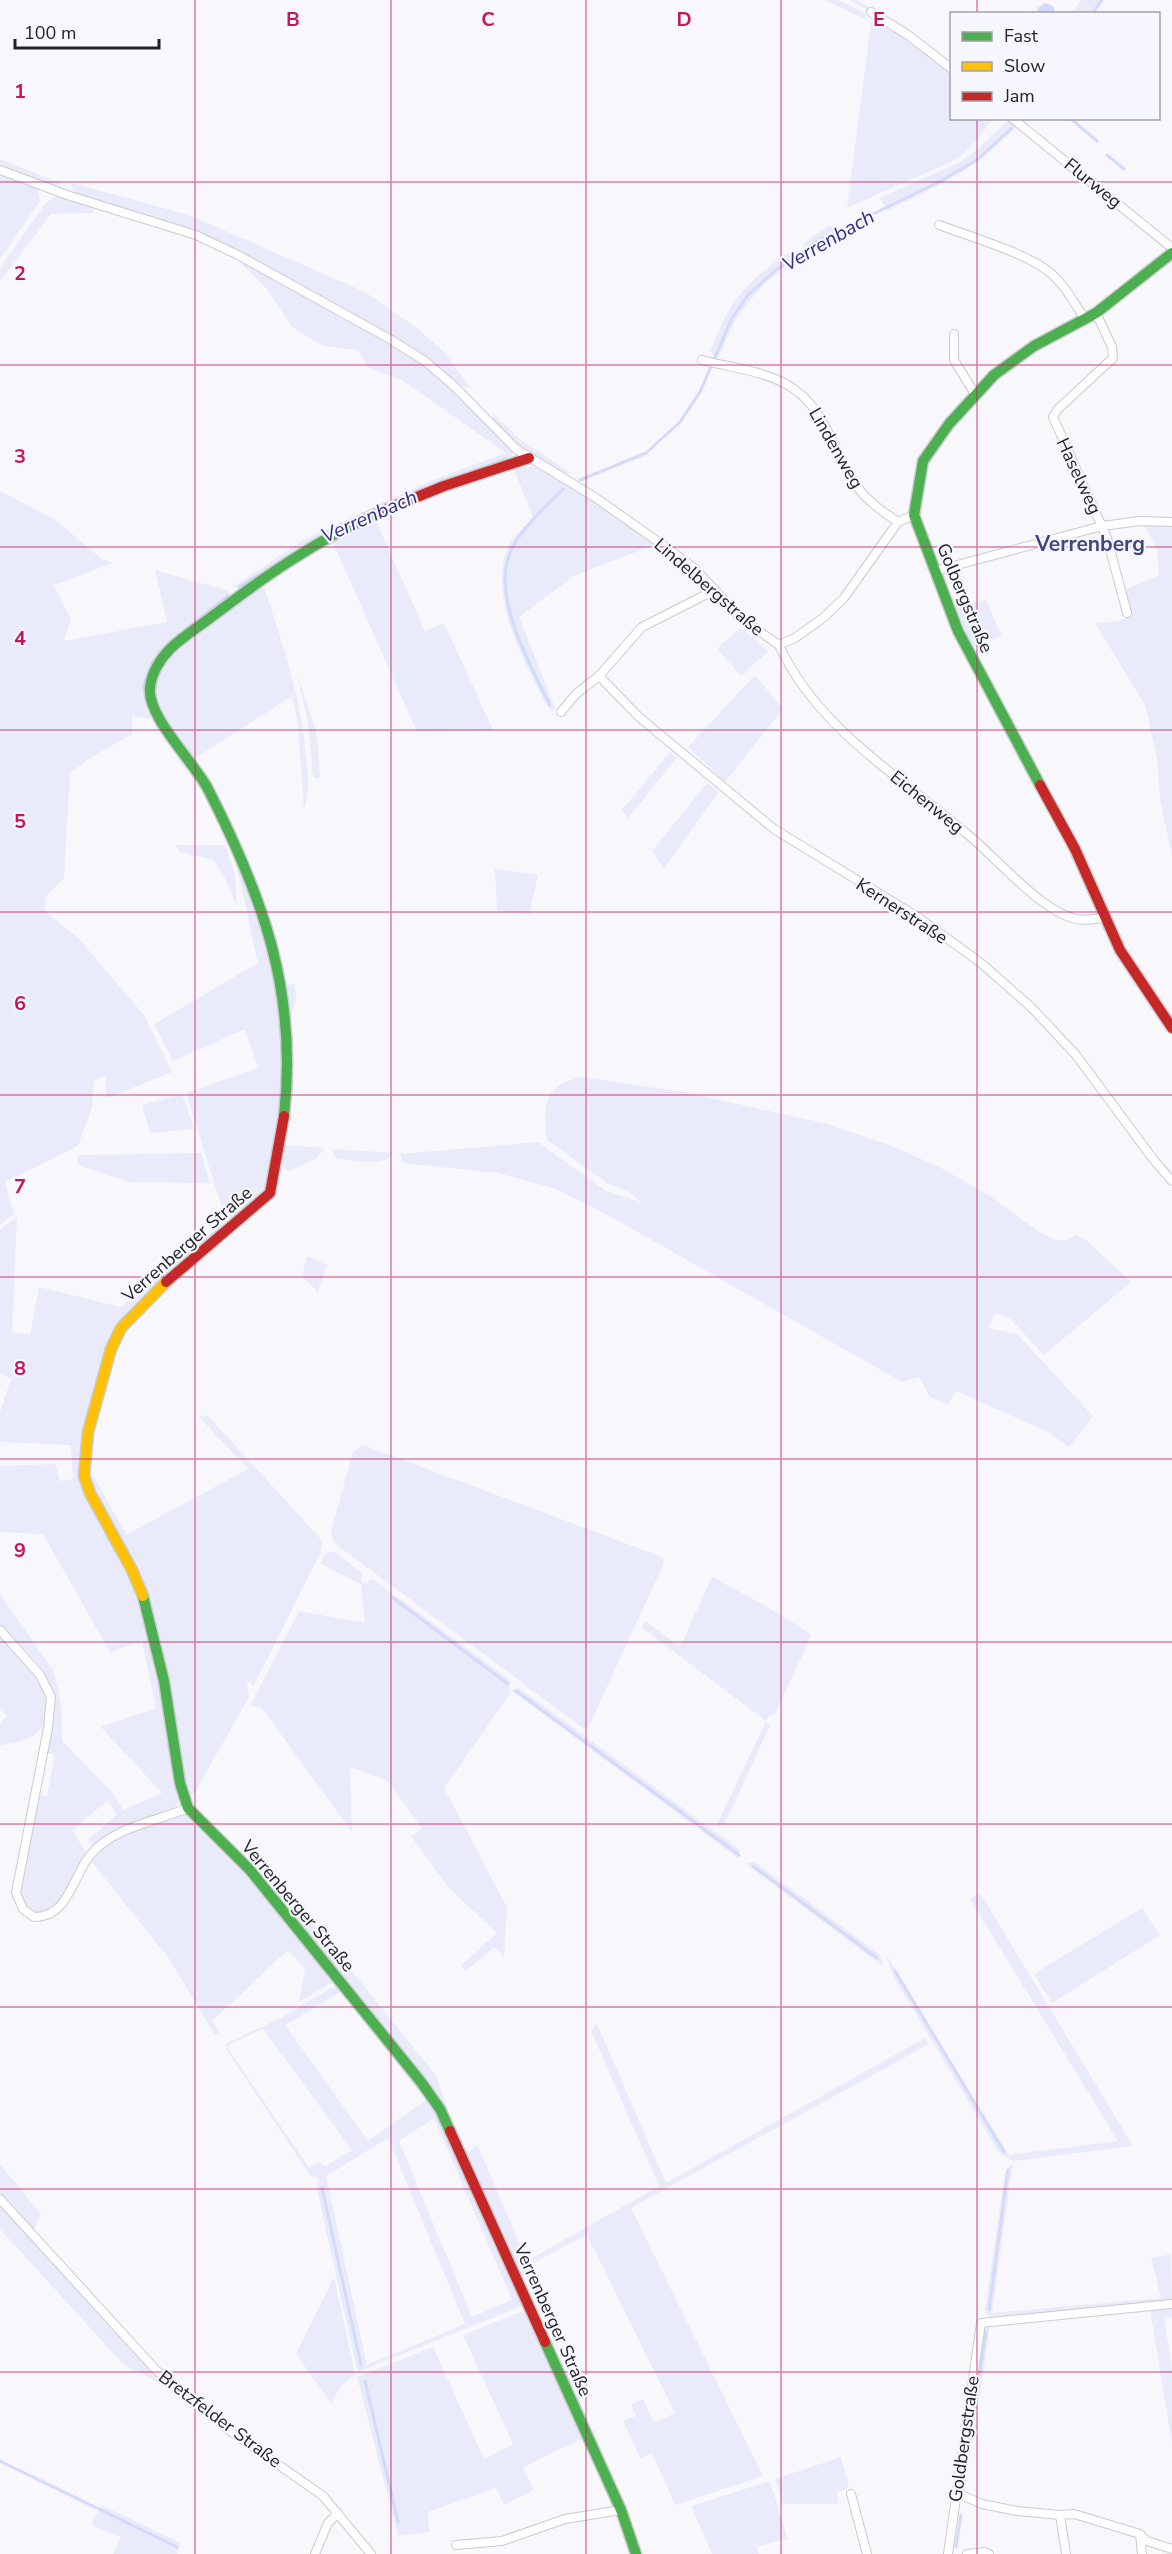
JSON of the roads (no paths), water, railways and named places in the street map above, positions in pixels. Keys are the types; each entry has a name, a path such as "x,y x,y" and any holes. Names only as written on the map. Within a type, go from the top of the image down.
{"street":[{"path":"871,12 908,35 950,68"},
{"name":"Flurweg","path":"1014,120 1172,250"},
{"name":"Lindelbergstraße","path":"0,170 67,195 166,224 238,255 388,338 425,361 516,449 634,524 694,568 742,619 779,645 810,628 843,598 898,522"},
{"path":"939,225 1024,258 1048,271 1068,293 1085,319"},
{"name":"Golbergstraße","path":"1170,1022 1143,987 1104,918 1075,849 958,631 914,515 922,461 975,394 994,375 1034,346 1096,314 1172,250"},
{"name":"Haselweg","path":"1096,314 1112,347 1113,357 1058,409 1053,417 1102,526 1127,614"},
{"path":"954,334 954,360 975,394"},
{"name":"Lindenweg","path":"702,360 776,379 794,388 809,402 826,424 855,484 869,502 898,522"},
{"name":"Verrenberger Straße","path":"529,458 444,486 376,514 297,555 262,578 171,648 160,662 151,680 150,699 158,716 193,764 233,838 256,897 274,956 283,996 288,1040 285,1099 276,1168 270,1193 150,1296 122,1328 111,1349 103,1376 85,1453 84,1476 90,1493 132,1570 144,1600 164,1681 180,1783 188,1808 250,1870 440,2109 621,2510 636,2554"},
{"path":"898,522 914,515"},
{"path":"935,571 1102,526 1140,521 1172,522"},
{"path":"561,712 576,693 599,676 642,627 715,590"},
{"name":"Eichenweg","path":"779,645 803,688 851,741 967,833 1031,892 1054,909 1077,920 1104,918"},
{"name":"Kernerstraße","path":"599,676 639,717 774,829 919,918 981,963 1032,1008 1076,1055 1153,1160 1172,1181"},
{"path":"0,1630 40,1675 51,1697 50,1718 15,1893 23,1909 34,1917 52,1913 61,1907 92,1852 101,1845 132,1828 188,1808"},
{"name":"Bretzfelder Straße","path":"0,2199 156,2370 229,2430 323,2496 371,2554"},
{"name":"Goldbergstraße","path":"948,2554 981,2323 1172,2304"},
{"path":"957,2493 982,2504 1017,2511 1074,2514 1140,2534 1147,2541 1172,2549"},
{"path":"851,2494 867,2554"},
{"path":"456,2545 502,2541 565,2519 621,2510"},
{"path":"315,2554 328,2523 338,2513"},
{"path":"1060,2515 1066,2554"},
{"path":"1140,2534 1142,2554"},
{"path":"967,2554 985,2552 989,2554"}],"water":[{"path":"1045,3 1053,6 1055,12 1037,12 1038,8"}],"waterway":[{"name":"Verrenbach","path":"1093,12 1102,0"},
{"path":"1072,120 1097,141"},
{"name":"Verrenbach","path":"580,480 646,453 680,422 700,392 732,318 748,295 776,270 819,240 937,183 977,160 1012,128"},
{"path":"1107,155 1124,169"},
{"name":"Verrenbach","path":"471,472 506,459"},
{"path":"550,705 516,631 509,610 505,570 514,544 563,489"},
{"name":"Verrenbach","path":"239,587 322,536"},
{"name":"Verrenbach","path":"184,631 228,596"},
{"name":"Verrenbach","path":"143,687 152,663 158,657"},
{"path":"393,1598 508,1684"},
{"path":"516,1691 739,1855"},
{"path":"753,1866 877,1958"},
{"path":"895,1971 1004,2152"},
{"path":"989,2310 1008,2170"},
{"path":"322,2188 361,2365"},
{"path":"963,2491 986,2332"},
{"path":"365,2381 398,2522"},
{"path":"0,2461 177,2547"},
{"path":"956,2547 961,2515"}],"district":[{"name":"Verrenberg","path":"1090,544"}]}
